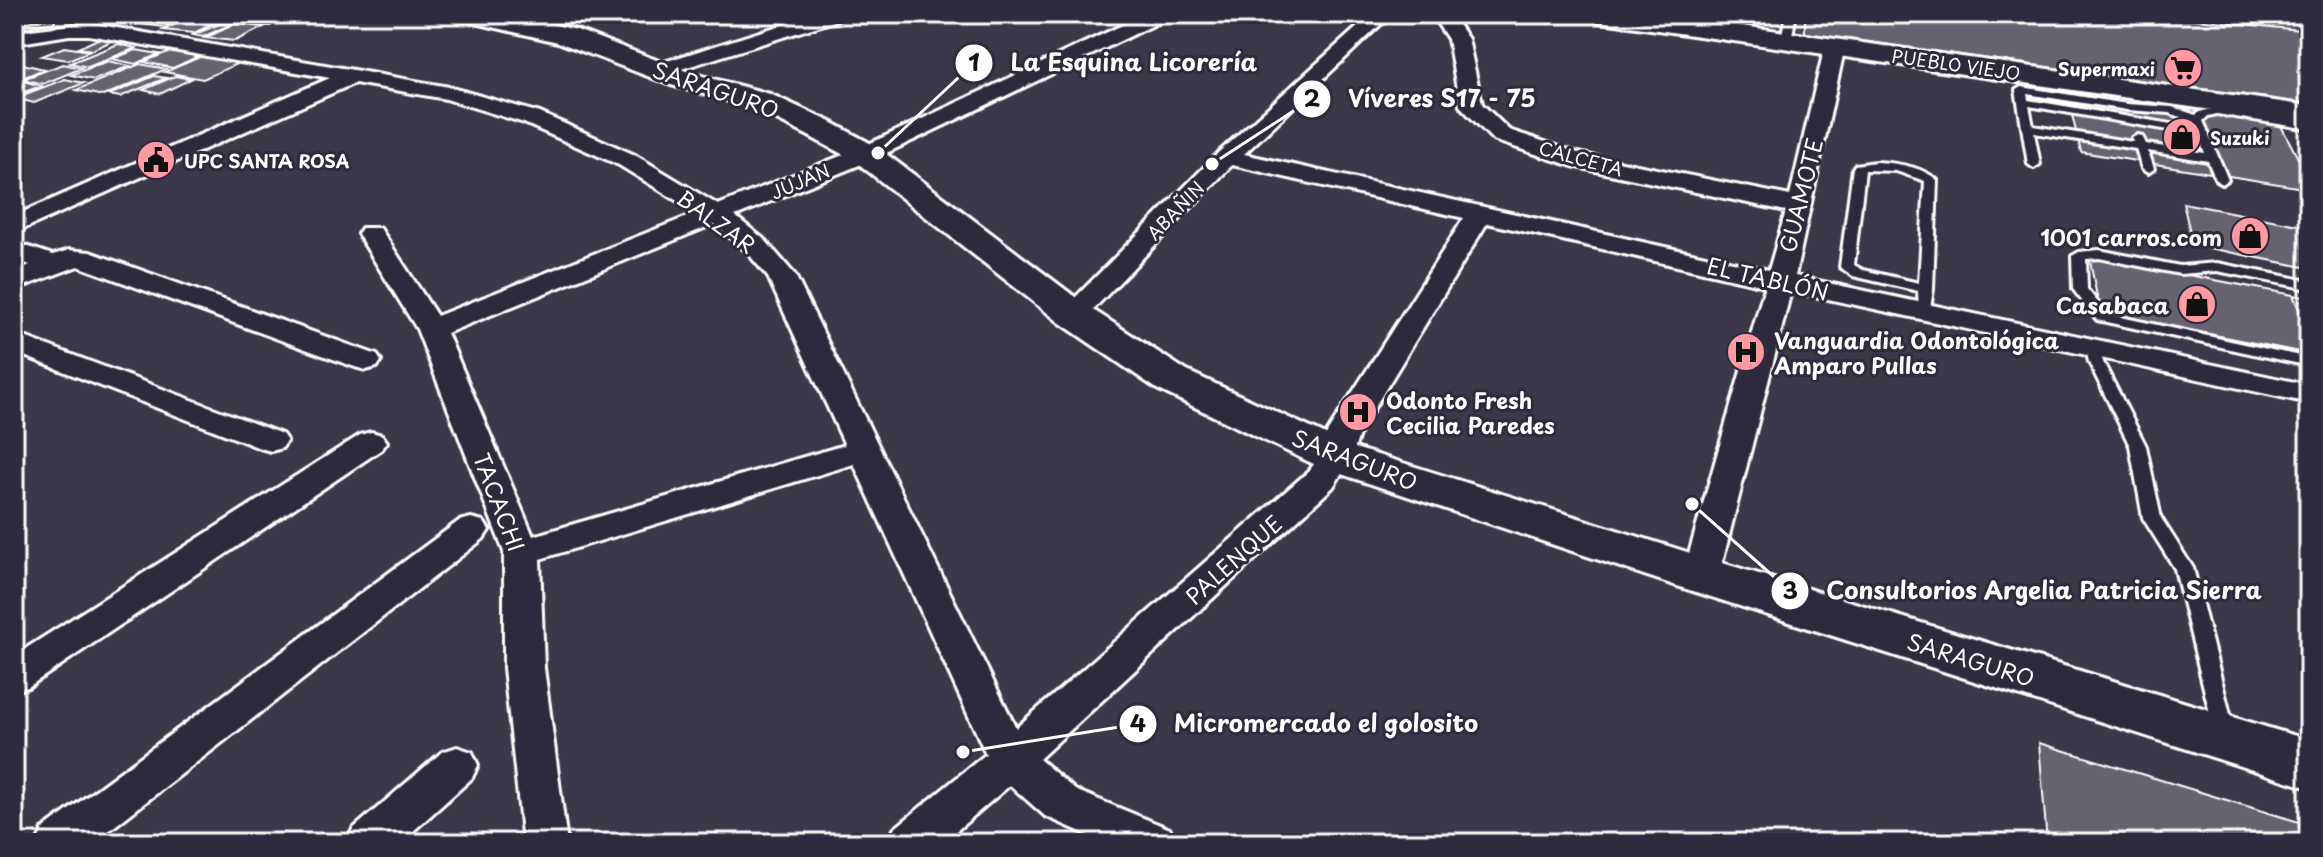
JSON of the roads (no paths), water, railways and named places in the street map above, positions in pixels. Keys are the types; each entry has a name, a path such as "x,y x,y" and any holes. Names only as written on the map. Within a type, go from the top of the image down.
{"street":[{"name":"SARAGURO","path":"471,14 567,36 658,70 759,100 866,154 1073,314 1172,380 1336,457 1701,575 2309,764"},
{"path":"658,70 837,14"},
{"name":"JUJAN","path":"431,329 719,216 866,154 1161,14"},
{"name":"ABAÑIN","path":"1073,314 1227,157 1373,21 1387,14"},
{"name":"CALCETA","path":"1441,14 1458,39 1471,106 1501,135 1572,159 1800,206"},
{"name":"PUEBLO VIEJO","path":"1602,14 1789,27 1835,46 2145,102 2309,115"},
{"path":"14,51 89,29"},
{"name":"BALZAR","path":"14,38 89,29 449,93 532,118 627,160 719,216 756,246 781,275 1010,759 1060,803 1154,843"},
{"name":"GUAMOTE","path":"1701,575 1800,206 1835,46"},
{"path":"14,225 355,75"},
{"name":"EL TABLÓN","path":"1227,157 1778,280 1925,301 2093,349 2309,394"},
{"name":"PALENQUE","path":"910,843 1010,759 1321,479 1336,457 1344,431 1480,213"},
{"name":"TACACHI","path":"371,234 431,329 522,552 524,668 545,843"},
{"path":"14,250 53,264"},
{"path":"14,282 69,258 81,258 366,361"},
{"path":"14,342 271,441"},
{"path":"14,676 371,442"},
{"path":"522,552 864,450"},
{"path":"59,843 471,530"},
{"path":"369,843 457,765"}],"lane":[{"path":"2034,164 2021,90 2145,102 2183,113 2199,126 2222,180"},
{"path":"2023,102 2134,121 2199,126"},
{"path":"2145,102 2134,121 2148,169"},
{"path":"2199,126 2204,113 2217,111 2309,126"},
{"path":"2027,128 2213,158"},
{"path":"1872,165 1931,180 1925,301 1847,267 1859,168 1872,165"},
{"path":"2309,285 2217,267 2180,270 2099,254 2079,256 2080,289 2102,317 2309,362"},
{"path":"2093,349 2096,362 2138,446 2152,518 2184,568 2226,739"}],"place":[{"name":"Supermaxi","path":"2183,68"},
{"name":"Suzuki","path":"2182,137"},
{"name":"La Esquina Licorería","path":"878,153"},
{"name":"UPC SANTA ROSA","path":"156,160"},
{"name":"Víveres S17 - 75","path":"1212,164"},
{"name":"1001 carros.com","path":"2250,236"},
{"name":"Casabaca","path":"2197,304"},
{"name":"Vanguardia Odontológica Amparo Pullas","path":"1746,352"},
{"name":"Odonto Fresh Cecilia Paredes","path":"1358,412"},
{"name":"Consultorios Argelia Patricia Sierra","path":"1692,504"},
{"name":"Micromercado el golosito","path":"963,752"}]}
